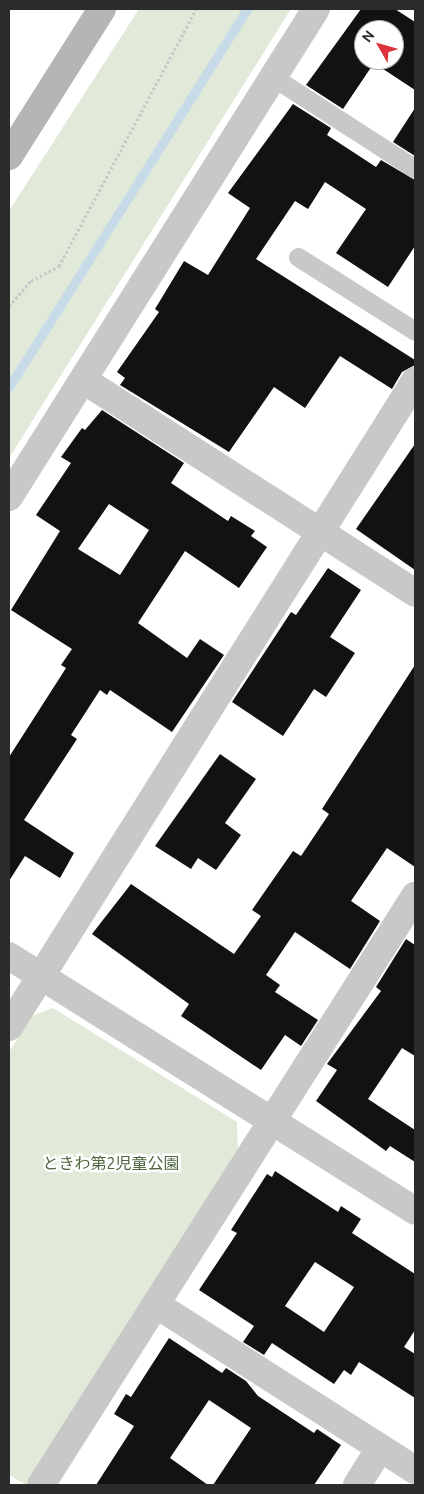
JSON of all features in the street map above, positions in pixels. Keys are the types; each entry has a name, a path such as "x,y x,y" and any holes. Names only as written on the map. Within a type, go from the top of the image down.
{"street":[{"path":"9,156 102,9"},
{"path":"9,497 84,381 316,9"},
{"path":"84,381 415,594"},
{"path":"9,1027 322,535 415,381"},
{"path":"41,1485 415,896"},
{"path":"9,956 415,1211"},
{"path":"157,1305 415,1470"},
{"path":"357,1485 380,1448"}],"lane":[{"path":"273,77 415,169"},
{"path":"298,257 415,331"}],"path":[{"path":"9,306 31,280 59,266 196,9"}],"green space":[{"path":"139,9 291,9 9,458 9,211"},
{"name":"ときわ第2児童公園","path":"53,1008 237,1122 238,1153 26,1485 9,1475 9,1052 32,1016"}],"building":[{"path":"361,9 395,9 415,22 415,90 385,70 404,70 404,20 354,20 354,70 369,70 343,109 306,85"},
{"path":"293,104 331,128 327,135 376,167 381,160 415,180 415,246 388,287 336,253 366,209 325,182 308,209 295,201 256,259 415,360 415,365 402,372 392,389 340,356 305,408 274,387 229,452 120,385 125,378 117,372 159,312 155,309 184,261 208,275 250,208 228,193"},
{"path":"415,108 415,156 393,142"},
{"path":"102,410 184,463 171,483 228,521 231,516 255,531 251,536 267,547 239,588 185,551 138,623 187,658 200,639 224,655 172,732 110,690 107,695 100,690 71,735 77,739 24,820 74,853 60,878 25,856 9,881 9,757 66,668 61,665 72,649 11,610 60,531 36,515 71,463 61,457 82,428 85,430","holes":["109,504 149,530 120,575 78,549"]},
{"path":"415,444 415,570 356,529"},
{"path":"328,568 361,590 330,637 355,653 326,697 314,689 283,736 232,702 291,612 296,615"},
{"path":"415,665 415,867 387,848 351,901 380,921 350,969 295,932 266,975 280,985 275,992 318,1020 301,1046 285,1035 261,1070 181,1016 189,1004 92,934 131,884 234,954 261,916 252,910 293,851 301,856 329,814 322,809"},
{"path":"220,754 256,779 225,823 241,835 216,870 198,858 191,869 155,846"},
{"path":"406,939 415,945 415,1056 402,1048 368,1099 415,1130 415,1162 390,1146 386,1151 316,1101 337,1070 327,1064 381,991 376,987"},
{"path":"275,1171 338,1212 341,1206 361,1219 352,1233 415,1274 415,1330 404,1347 415,1354 415,1398 359,1362 351,1375 344,1370 334,1384 272,1343 264,1355 243,1342 254,1326 199,1290 237,1233 231,1230 267,1174 272,1177","holes":["315,1262 354,1287 324,1332 285,1306"]},
{"path":"169,1338 222,1373 226,1368 246,1381 258,1396 314,1433 317,1429 341,1445 314,1485 213,1485 251,1428 209,1400 170,1458 208,1485 96,1485 134,1426 114,1414 126,1394 131,1397"}],"waterway":[{"path":"9,387 247,9"}]}
